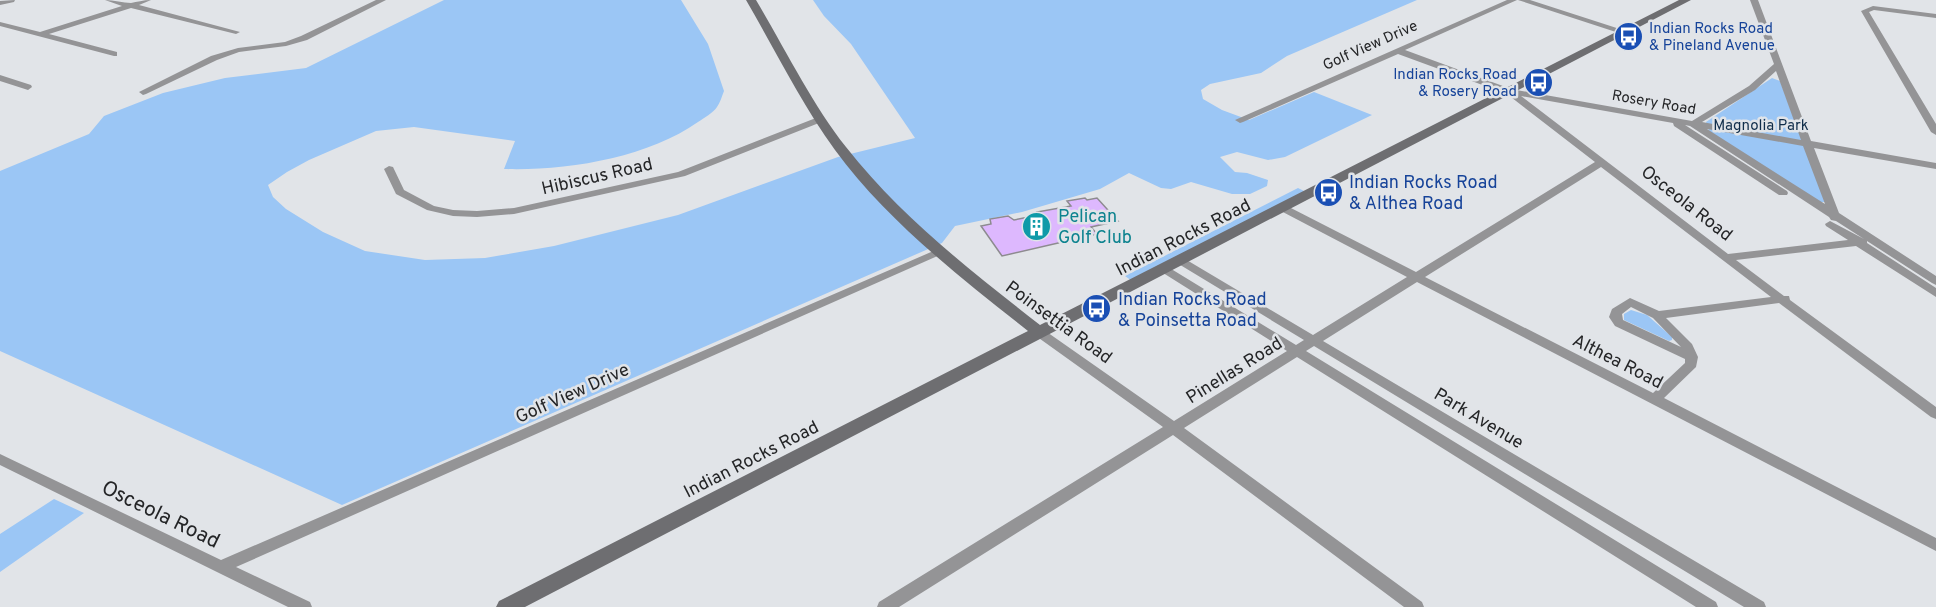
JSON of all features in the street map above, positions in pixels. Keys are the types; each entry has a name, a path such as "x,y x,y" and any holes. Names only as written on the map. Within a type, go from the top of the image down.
{"street":[{"path":"0,3 11,0"},
{"path":"109,0 236,32"},
{"path":"41,34 147,0"},
{"path":"143,92 214,58 238,50 286,44 304,38 382,0"},
{"name":"Poinsettia Road","path":"751,0 840,148 863,176 938,252 1040,333 1174,428 1412,606"},
{"name":"Golf View Drive","path":"1240,120 1513,0"},
{"path":"1522,0 1625,32"},
{"name":"Indian Rocks Road","path":"506,607 1686,0"},
{"path":"1754,0 1835,218"},
{"path":"1936,16 1873,8 1865,11 1936,132"},
{"path":"0,24 114,54"},
{"name":"Osceola Road","path":"1399,51 1510,92 1726,258 1785,299 1936,414"},
{"path":"1778,65 1752,88 1693,124 1835,218 1936,281"},
{"path":"0,78 28,87"},
{"name":"Rosery Road","path":"1510,92 1936,165"},
{"name":"Hibiscus Road","path":"389,169 400,192 431,208 453,213 514,212 681,174 821,119"},
{"path":"1671,120 1936,293"},
{"name":"Pinellas Road","path":"885,607 1601,162"},
{"name":"Althea Road","path":"1283,208 1936,545"},
{"path":"1726,258 1873,241"},
{"name":"Golf View Drive","path":"220,567 938,252"},
{"name":"Park Avenue","path":"1180,261 1758,607"},
{"path":"1164,269 1710,607"},
{"path":"1657,315 1785,299"},
{"path":"1654,400 1691,364 1692,357 1688,347 1657,315 1630,302 1616,312 1615,317 1619,324 1692,357"},
{"name":"Osceola Road","path":"0,459 304,607"}],"green space":[{"path":"444,0 681,0 708,44 724,91 719,104 713,111 678,134 655,145 605,160 553,168 504,169 515,141 414,127 376,131 309,160 268,185 273,197 286,209 323,232 365,251 425,260 485,258 554,246 678,215 838,157 915,138 851,44 824,16 813,0 1417,0 1287,56 1261,73 1210,84 1201,90 1203,99 1222,110 1249,120 1314,92 1372,115 1285,157 1268,160 1237,152 1220,157 1235,172 1247,173 1268,180 1267,186 1250,194 1232,194 1191,182 1171,189 1161,188 1129,173 1100,189 1022,212 955,226 942,243 342,505 0,351 0,171 89,134 104,116 163,93 225,78 306,68"},
{"name":"Magnolia Park","path":"1772,78 1780,81 1825,202 1820,202 1709,131 1706,122"},
{"path":"1298,188 1306,192 1132,281 1125,276"},
{"path":"1631,310 1647,315 1672,337 1672,340 1669,341 1624,320 1624,314"},
{"path":"54,499 84,513 0,572 0,534"}],"building":[{"name":"Pelican Golf Club","path":"1085,198 1087,200 1097,198 1118,221 1091,227 1097,234 1002,256 981,226 991,224 990,219 1008,216 1014,220 1039,215 1037,212 1071,206 1067,201"}],"place":[{"name":"Indian Rocks Road & Pineland Avenue","path":"1628,37"},
{"name":"Indian Rocks Road & Rosery Road","path":"1538,83"},
{"name":"Indian Rocks Road & Althea Road","path":"1328,192"},
{"name":"Pelican Golf Club","path":"1037,226"},
{"name":"Indian Rocks Road & Poinsetta Road","path":"1097,309"}]}
